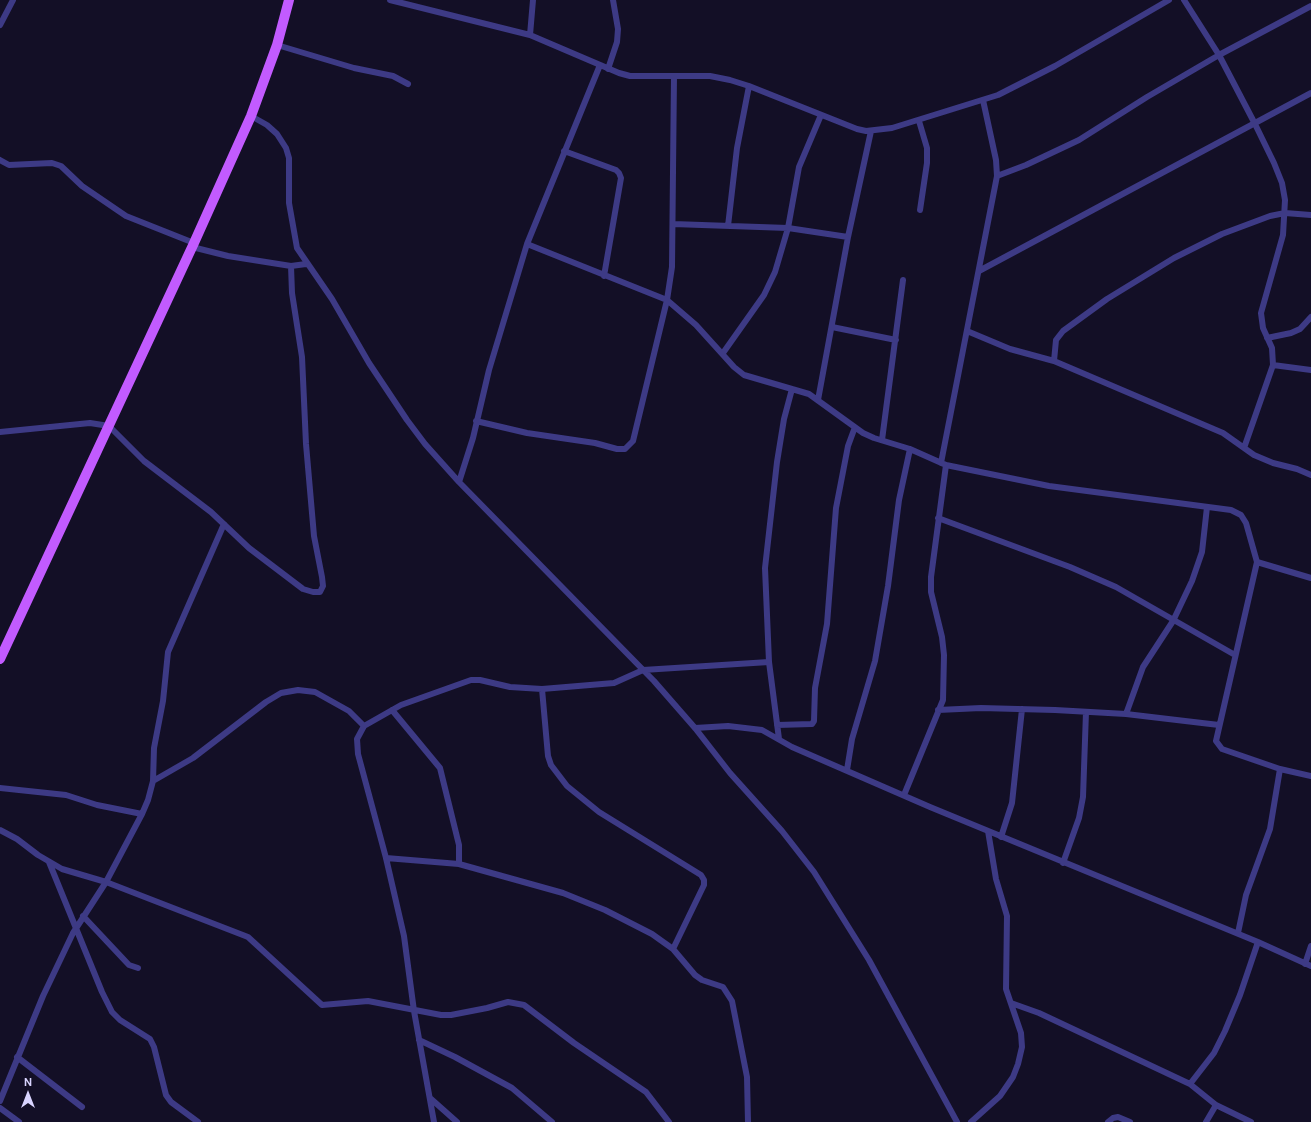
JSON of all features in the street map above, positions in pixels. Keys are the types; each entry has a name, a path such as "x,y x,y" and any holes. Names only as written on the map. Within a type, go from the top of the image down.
{"main road":[{"path":"1,655 193,245 251,116 277,45 289,0"}],"street":[{"path":"0,24 13,0"},
{"path":"390,0 530,35 608,69 630,76 710,76 749,86 858,129 871,131 892,128 998,95 1032,79 1169,0"},
{"path":"530,35 533,0"},
{"path":"608,69 617,42 618,29 612,0"},
{"path":"1184,0 1219,55 1255,124 1282,183 1285,200 1283,235 1261,313 1263,328 1272,348 1273,365 1244,448"},
{"path":"997,176 1026,165 1079,140 1147,97 1219,55 1311,6"},
{"path":"277,45 354,68 393,76 408,84"},
{"path":"459,482 473,438 489,370 527,244 600,65"},
{"path":"476,421 527,433 595,443 617,449 630,446 638,426 667,300 672,267 674,76"},
{"path":"728,226 737,148 749,86"},
{"path":"979,272 1311,93"},
{"path":"904,795 943,700 944,655 942,637 931,592 931,577 944,464 967,331 997,176 996,160 983,100"},
{"path":"723,353 764,295 775,272 788,228 799,167 821,115"},
{"path":"251,116 267,125 277,134 286,148 289,158 289,203 297,248 306,264 327,293 369,363 407,420 425,444 459,482 581,609 643,670 695,728 730,773 782,830 814,872 869,960 957,1122"},
{"path":"919,120 927,148 927,163 920,210"},
{"path":"818,400 848,237 871,131"},
{"path":"564,151 616,170 620,173 621,178 604,276"},
{"path":"0,160 9,165 42,162 57,164 82,186 126,216 193,245 228,256 291,266 306,264"},
{"path":"1054,361 1058,336 1107,300 1174,258 1222,234 1270,216 1285,213 1311,215"},
{"path":"673,224 788,228 848,237"},
{"path":"527,244 667,300 696,325 744,375 809,394 863,433 910,449 944,464 1049,486 1231,510 1241,515 1246,523 1257,562 1216,741 1222,749 1280,769 1311,776"},
{"path":"0,432 90,423 109,426 144,461 211,512 249,548 303,589 313,592 320,592 323,586 313,521 306,444 302,358 292,294 291,266"},
{"path":"882,440 903,280"},
{"path":"1267,338 1291,333 1300,329 1311,317"},
{"path":"832,327 896,340"},
{"path":"967,331 1010,349 1054,361 1223,433 1244,448 1273,463 1297,469 1311,475"},
{"path":"1273,365 1311,370"},
{"path":"779,739 769,662 765,578 766,547 784,419 792,389"},
{"path":"777,725 812,724 814,721 815,688 827,624 836,508 848,446 855,427"},
{"path":"847,770 852,739 875,661 888,586 899,500 910,449"},
{"path":"1126,714 1143,667 1173,621 1192,581 1202,552 1207,507"},
{"path":"938,518 1070,566 1116,587 1173,621 1235,655"},
{"path":"0,1101 17,1057 77,926 106,882 148,800 153,781 154,748 163,701 168,652 224,524"},
{"path":"1257,562 1311,578"},
{"path":"434,1122 414,1011 404,936 386,858 358,754 357,739 364,726 392,710 471,680 480,680 510,687 542,689 614,683 643,670 769,662"},
{"path":"542,689 548,756 552,765 567,786 598,812 701,876 704,880 704,885 673,950"},
{"path":"153,781 193,758 266,702 281,693 298,690 315,692 349,711 364,726"},
{"path":"938,710 981,708 1126,714 1219,725"},
{"path":"1001,837 1012,803 1022,709"},
{"path":"392,710 440,768 459,845 459,864"},
{"path":"1063,863 1079,818 1083,797 1086,712"},
{"path":"695,728 728,726 755,728 1001,837 1238,933 1308,965 1311,946"},
{"path":"1238,933 1246,895 1270,829 1280,769"},
{"path":"0,788 66,795 98,805 142,814"},
{"path":"0,830 49,862 62,868 106,882 248,937 322,1005 368,1001 414,1011 451,1015 508,1002 524,1005 574,1043 646,1092 669,1122"},
{"path":"971,1122 1000,1096 1013,1077 1022,1047 1021,1033 1006,989 1007,916 996,879 988,831"},
{"path":"386,858 459,864 563,893 605,910 652,934 673,950 695,975 702,980 723,987 732,1001 747,1077 748,1122"},
{"path":"49,862 77,926 102,992 112,1012 120,1020 150,1039 154,1047 166,1095 171,1102 198,1122"},
{"path":"83,916 129,965 138,968"},
{"path":"1190,1084 1214,1053 1225,1031 1240,995 1258,942"},
{"path":"1011,1003 1039,1013 1190,1084 1216,1105 1251,1122"},
{"path":"419,1040 455,1057 512,1088 552,1122"},
{"path":"17,1057 82,1107"},
{"path":"430,1098 457,1122"},
{"path":"1206,1122 1216,1105"},
{"path":"0,1108 19,1122"},
{"path":"1108,1122 1113,1118 1118,1117 1130,1122"}]}
